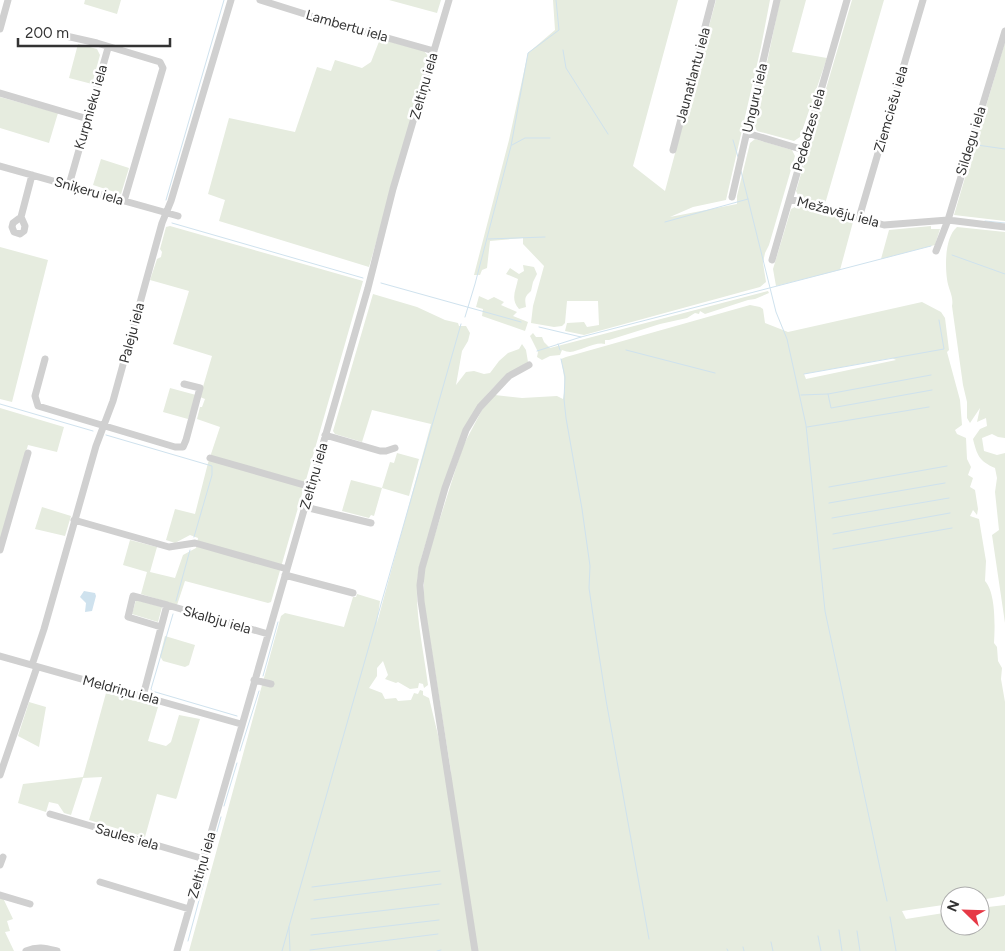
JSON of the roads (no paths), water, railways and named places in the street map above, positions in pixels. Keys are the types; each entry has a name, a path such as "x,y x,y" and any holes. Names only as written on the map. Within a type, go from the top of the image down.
{"street":[{"path":"0,29 8,0"},
{"name":"Paleju iela","path":"0,773 34,666 74,520 96,446 113,401 166,213 231,0"},
{"name":"Lambertu iela","path":"260,0 434,51"},
{"name":"Zeltiņu iela","path":"177,951 449,0"},
{"name":"Jaunatlantu iela","path":"673,150 712,0"},
{"name":"Unguru iela","path":"732,197 777,0"},
{"name":"Pededzes iela","path":"772,260 847,0"},
{"name":"Ziemciešu iela","path":"859,218 923,0"},
{"name":"Sildegu iela","path":"936,252 948,220 1005,31"},
{"path":"66,36 96,43 108,48"},
{"name":"Kurpnieku iela","path":"69,185 108,48 160,62 163,68 124,201"},
{"path":"0,93 88,118"},
{"path":"747,133 804,150"},
{"name":"Sniķeru iela","path":"0,166 178,216"},
{"path":"21,217 32,175"},
{"name":"Mežavēju iela","path":"790,199 884,225 948,220 1005,227"},
{"path":"45,359 35,396 38,406 175,447 183,447 200,388 184,384"},
{"path":"475,951 421,601 420,578 445,488 466,430 480,407 510,376 529,365"},
{"path":"325,435 380,450 386,451 395,448"},
{"path":"0,550 28,453"},
{"path":"210,458 310,487"},
{"path":"305,507 371,523"},
{"path":"74,520 174,548 195,543 354,593"},
{"name":"Skalbju iela","path":"161,627 128,617 133,596 268,634"},
{"name":"Skalbju iela","path":"143,696 167,605"},
{"name":"Meldriņu iela","path":"0,656 241,724"},
{"path":"254,680 271,684"},
{"name":"Saules iela","path":"50,814 204,859"},
{"path":"100,882 189,909"},
{"path":"0,895 30,904"},
{"path":"26,951 36,947 43,947 57,951"}],"water":[{"path":"84,591 95,593 92,611 85,612 86,603 80,597"}],"waterway":[{"path":"166,200 224,0"},
{"path":"465,317 511,146 528,53 559,30 556,0"},
{"path":"563,50 566,68 608,134"},
{"path":"512,145 525,138 550,138"},
{"path":"733,140 738,157"},
{"path":"977,145 1005,149"},
{"path":"741,171 776,312 787,339 806,425 825,611 887,901"},
{"path":"665,222 748,199"},
{"path":"985,221 1005,223"},
{"path":"172,223 363,278"},
{"path":"488,239 545,237"},
{"path":"539,327 581,337 931,246"},
{"path":"952,255 1005,274"},
{"path":"381,283 521,322"},
{"path":"804,374 944,349 939,320"},
{"path":"282,951 461,324"},
{"path":"537,351 581,337"},
{"path":"558,344 560,350"},
{"path":"626,350 715,373"},
{"path":"561,359 565,377 564,399 566,418 590,566 589,588 595,629 649,939"},
{"path":"801,395 828,394 931,375"},
{"path":"828,394 831,408 932,390"},
{"path":"0,404 93,431"},
{"path":"807,427 929,407"},
{"path":"106,435 212,466 212,475 194,537"},
{"path":"829,487 947,466"},
{"path":"829,503 945,483"},
{"path":"832,518 949,498"},
{"path":"833,534 950,513"},
{"path":"833,549 952,528"},
{"path":"176,601 190,550"},
{"path":"173,614 152,691 237,716"},
{"path":"263,676 278,622"},
{"path":"240,751 259,691"},
{"path":"224,806 237,763"},
{"path":"211,853 221,817"},
{"path":"188,941 208,867"},
{"path":"312,887 440,871"},
{"path":"314,900 441,884"},
{"path":"311,919 439,904"},
{"path":"890,917 896,951"},
{"path":"311,935 439,920"},
{"path":"289,927 290,951"},
{"path":"839,930 842,951"},
{"path":"857,931 860,951"},
{"path":"310,950 438,934"},
{"path":"818,936 821,951"},
{"path":"771,942 773,951"},
{"path":"743,947 744,951"},
{"path":"437,951 441,950"}]}
